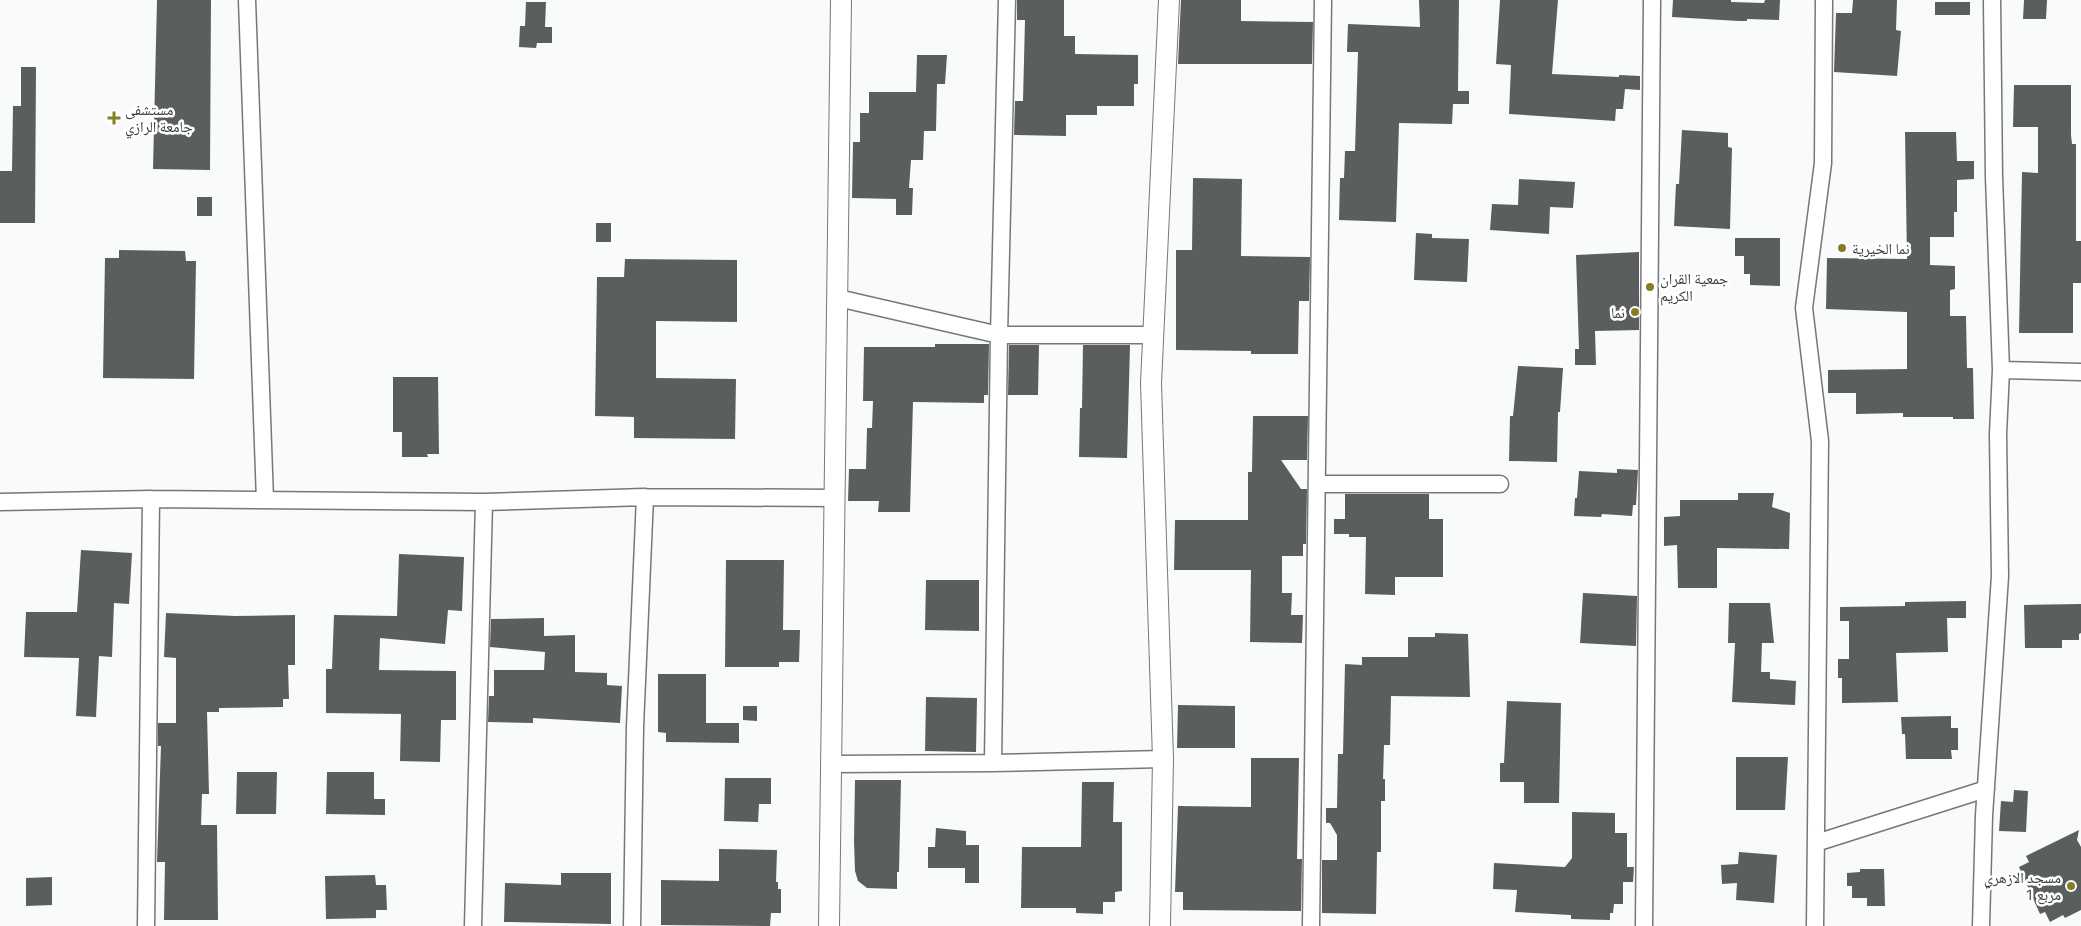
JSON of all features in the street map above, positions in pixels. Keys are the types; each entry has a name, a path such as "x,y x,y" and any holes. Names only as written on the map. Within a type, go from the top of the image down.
{"street":[{"path":"247,0 266,500"},
{"path":"829,926 841,0"},
{"path":"993,763 1006,0"},
{"path":"1160,926 1163,759 1151,383 1168,0"},
{"path":"1312,926 1323,0"},
{"path":"1644,926 1652,0"},
{"path":"1815,926 1820,441 1804,308 1823,163 1824,0"},
{"path":"1981,926 1986,789 2000,576 1998,434 2001,370 1994,177 1992,0"},
{"path":"838,298 999,335 1153,334"},
{"path":"2001,370 2081,372"},
{"path":"1317,484 1500,484"},
{"path":"0,502 150,499 484,502 645,497 835,498"},
{"path":"632,926 635,727 645,497"},
{"path":"146,926 150,499"},
{"path":"473,926 484,502"},
{"path":"832,764 1163,759"},
{"path":"1816,843 1986,789"}],"building":[{"path":"157,0 211,0 210,170 153,169"},
{"path":"1017,0 1064,0 1064,36 1075,36 1075,54 1138,55 1138,84 1134,84 1134,106 1097,106 1097,115 1066,115 1066,136 1014,135 1015,101 1023,101 1025,20 1017,20"},
{"path":"1181,0 1241,0 1241,21 1313,22 1312,64 1178,64"},
{"path":"1419,0 1459,0 1458,91 1469,91 1469,104 1453,104 1452,124 1399,123 1396,222 1339,220 1340,178 1344,178 1345,151 1355,151 1358,52 1347,52 1348,24 1420,27"},
{"path":"1500,0 1558,0 1552,74 1640,76 1640,90 1625,89 1623,109 1616,109 1615,121 1509,114 1511,65 1496,64"},
{"path":"1673,0 1731,0 1731,2 1764,3 1765,0 1780,0 1779,20 1747,19 1747,21 1739,21 1672,17"},
{"path":"1853,0 1897,0 1896,30 1901,31 1897,76 1834,72 1836,13 1852,13"},
{"path":"2024,0 2047,0 2046,19 2023,19"},
{"path":"526,2 546,2 545,27 552,27 552,43 537,43 536,48 519,47 520,26 525,26"},
{"path":"1935,2 1970,2 1970,15 1935,15"},
{"path":"917,55 947,55 945,84 937,84 936,131 924,131 923,160 911,160 909,188 913,188 912,215 896,215 896,199 852,198 853,142 860,142 860,113 869,113 869,92 916,92"},
{"path":"21,67 36,67 35,223 0,223 0,171 12,171 13,106 21,106"},
{"path":"2014,85 2071,85 2071,135 2072,144 2076,144 2076,241 2081,241 2081,283 2073,283 2073,333 2019,333 2022,172 2038,173 2038,127 2013,127"},
{"path":"1682,130 1728,133 1728,147 1732,148 1730,229 1674,226"},
{"path":"1905,132 1956,132 1957,161 1974,161 1974,179 1957,180 1957,212 1954,212 1954,237 1930,237 1930,265 1955,266 1955,289 1950,290 1950,316 1966,316 1967,368 1973,368 1974,419 1903,417 1903,413 1856,414 1856,393 1828,393 1828,370 1907,369 1907,312 1826,309 1827,258 1907,259"},
{"path":"1193,178 1242,179 1241,256 1310,257 1309,301 1299,301 1298,354 1251,354 1251,351 1176,350 1176,250 1192,250"},
{"path":"1519,179 1575,182 1573,208 1550,207 1549,234 1490,230 1492,204 1518,205"},
{"path":"197,197 212,197 212,216 197,216"},
{"path":"596,223 611,223 611,242 596,242"},
{"path":"1416,233 1432,234 1432,238 1469,239 1467,282 1414,280"},
{"path":"1735,238 1780,238 1780,286 1750,285 1750,274 1744,274 1744,256 1735,256"},
{"path":"119,250 185,251 186,261 196,261 194,379 103,378 105,258 119,258"},
{"path":"1639,252 1639,330 1595,331 1596,365 1575,365 1575,349 1579,349 1576,255"},
{"path":"625,259 737,260 737,322 656,321 656,378 736,379 735,439 634,438 634,417 595,416 597,277 624,277"},
{"path":"935,344 989,344 988,395 984,395 984,403 913,402 910,512 878,512 879,501 848,501 849,469 866,469 867,428 872,428 873,401 863,401 864,347 935,347"},
{"path":"1009,345 1039,345 1038,395 1008,395"},
{"path":"1083,345 1130,345 1127,458 1079,457"},
{"path":"1518,366 1563,368 1560,412 1558,412 1557,462 1509,461 1510,416 1513,416"},
{"path":"393,377 438,377 439,454 427,454 428,457 402,457 402,432 393,432"},
{"path":"1253,416 1308,416 1307,460 1281,460 1301,489 1307,489 1306,544 1303,544 1303,556 1282,556 1282,593 1292,593 1291,615 1303,615 1302,643 1250,642 1251,570 1174,570 1175,520 1248,520 1248,472 1252,472"},
{"path":"1617,469 1638,470 1636,505 1633,505 1632,516 1602,514 1601,517 1574,516 1579,471 1617,473"},
{"path":"1738,493 1774,493 1772,507 1790,513 1789,549 1717,548 1717,588 1678,588 1677,545 1664,546 1664,517 1680,516 1680,500 1738,500"},
{"path":"1345,494 1429,494 1429,519 1443,519 1443,577 1395,577 1395,595 1365,594 1366,537 1349,537 1349,534 1334,534 1334,519 1345,519"},
{"path":"81,550 132,553 129,604 114,603 112,657 99,656 96,717 76,716 79,658 24,657 26,612 77,612"},
{"path":"399,554 464,557 462,611 448,610 445,644 380,638 379,670 456,671 456,720 441,720 440,762 400,761 401,714 326,713 326,669 332,669 334,615 397,616"},
{"path":"726,560 784,560 783,630 800,630 799,662 779,662 779,667 725,667"},
{"path":"926,580 979,580 979,631 925,630"},
{"path":"1583,593 1637,596 1636,646 1580,643"},
{"path":"1966,601 1966,618 1947,618 1948,652 1896,653 1898,702 1842,703 1842,678 1838,678 1838,659 1849,659 1849,621 1840,621 1840,607 1905,606 1905,602"},
{"path":"1729,603 1770,603 1774,643 1762,643 1761,672 1770,672 1770,679 1796,681 1795,705 1732,702 1735,643 1728,643"},
{"path":"2081,604 2081,633 2079,634 2079,640 2062,640 2062,648 2025,648 2024,605"},
{"path":"166,613 235,616 295,615 295,665 288,665 289,699 283,699 283,707 219,708 219,712 207,712 209,794 202,794 201,825 217,825 218,920 164,920 165,862 157,862 161,746 158,746 158,723 176,723 176,658 164,657"},
{"path":"544,618 544,636 575,635 575,672 607,673 607,685 622,686 620,723 533,718 533,723 488,722 489,696 494,696 494,670 544,670 545,652 490,647 491,619"},
{"path":"1435,633 1468,634 1470,697 1391,696 1390,745 1384,745 1383,779 1385,779 1385,801 1381,801 1381,852 1377,852 1376,914 1322,913 1322,860 1337,860 1337,835 1330,823 1326,823 1326,808 1337,808 1338,754 1343,754 1345,664 1362,665 1362,657 1408,657 1408,637 1435,637"},
{"path":"658,674 706,674 706,723 739,723 739,743 666,742 666,733 658,732"},
{"path":"926,697 977,698 976,752 925,751"},
{"path":"1507,701 1561,703 1559,803 1524,803 1524,782 1500,782 1500,763 1504,763"},
{"path":"1178,705 1235,706 1235,748 1177,748"},
{"path":"743,706 757,706 757,721 743,720"},
{"path":"1951,716 1951,728 1958,728 1958,750 1951,750 1952,759 1906,759 1905,734 1902,734 1901,717"},
{"path":"1736,757 1788,757 1785,810 1736,810"},
{"path":"1251,758 1299,758 1297,859 1302,859 1301,911 1183,910 1183,892 1175,892 1178,806 1251,807"},
{"path":"237,772 277,772 276,814 236,814"},
{"path":"327,772 374,772 374,799 385,799 385,815 326,814"},
{"path":"725,778 771,778 771,804 759,804 758,822 724,821"},
{"path":"855,780 901,780 897,889 867,888 858,881 855,871 854,841"},
{"path":"1082,782 1114,782 1113,822 1122,822 1122,891 1115,892 1115,902 1103,902 1103,914 1076,913 1076,908 1021,908 1022,847 1081,847"},
{"path":"2014,790 2028,791 2026,832 1999,831 2001,801 2013,802"},
{"path":"1572,812 1615,813 1615,833 1627,833 1627,867 1634,867 1633,882 1623,882 1623,904 1614,904 1613,913 1610,913 1610,920 1571,919 1571,915 1515,912 1517,890 1493,889 1494,863 1565,867 1572,858"},
{"path":"936,828 966,831 966,845 979,845 979,883 965,883 965,868 928,868 928,847 935,847"},
{"path":"2079,830 2077,840 2081,847 2081,910 2065,918 2063,915 2050,922 2045,912 2040,914 2019,867 2029,862 2026,856"},
{"path":"719,849 777,850 776,882 778,882 778,889 781,889 781,913 771,913 770,926 661,925 661,880 719,881"},
{"path":"1739,852 1777,855 1774,903 1736,900 1737,883 1722,884 1721,865 1738,864"},
{"path":"1860,869 1884,869 1885,906 1867,906 1867,898 1852,898 1852,886 1847,886 1847,873 1860,872"},
{"path":"561,873 611,873 611,924 504,922 505,883 561,885"},
{"path":"375,875 376,885 386,885 387,910 376,910 376,918 326,919 325,876"},
{"path":"52,877 52,905 26,906 26,878"}],"place":[{"name":"مستشفى جامعة الرازي","path":"114,118"},
{"name":"نما الخيرية","path":"1842,248"},
{"name":"جمعية القران الكريم","path":"1650,287"},
{"name":"نما","path":"1635,312"},
{"name":"مسجد الازهري مربع 1","path":"2071,886"}]}
